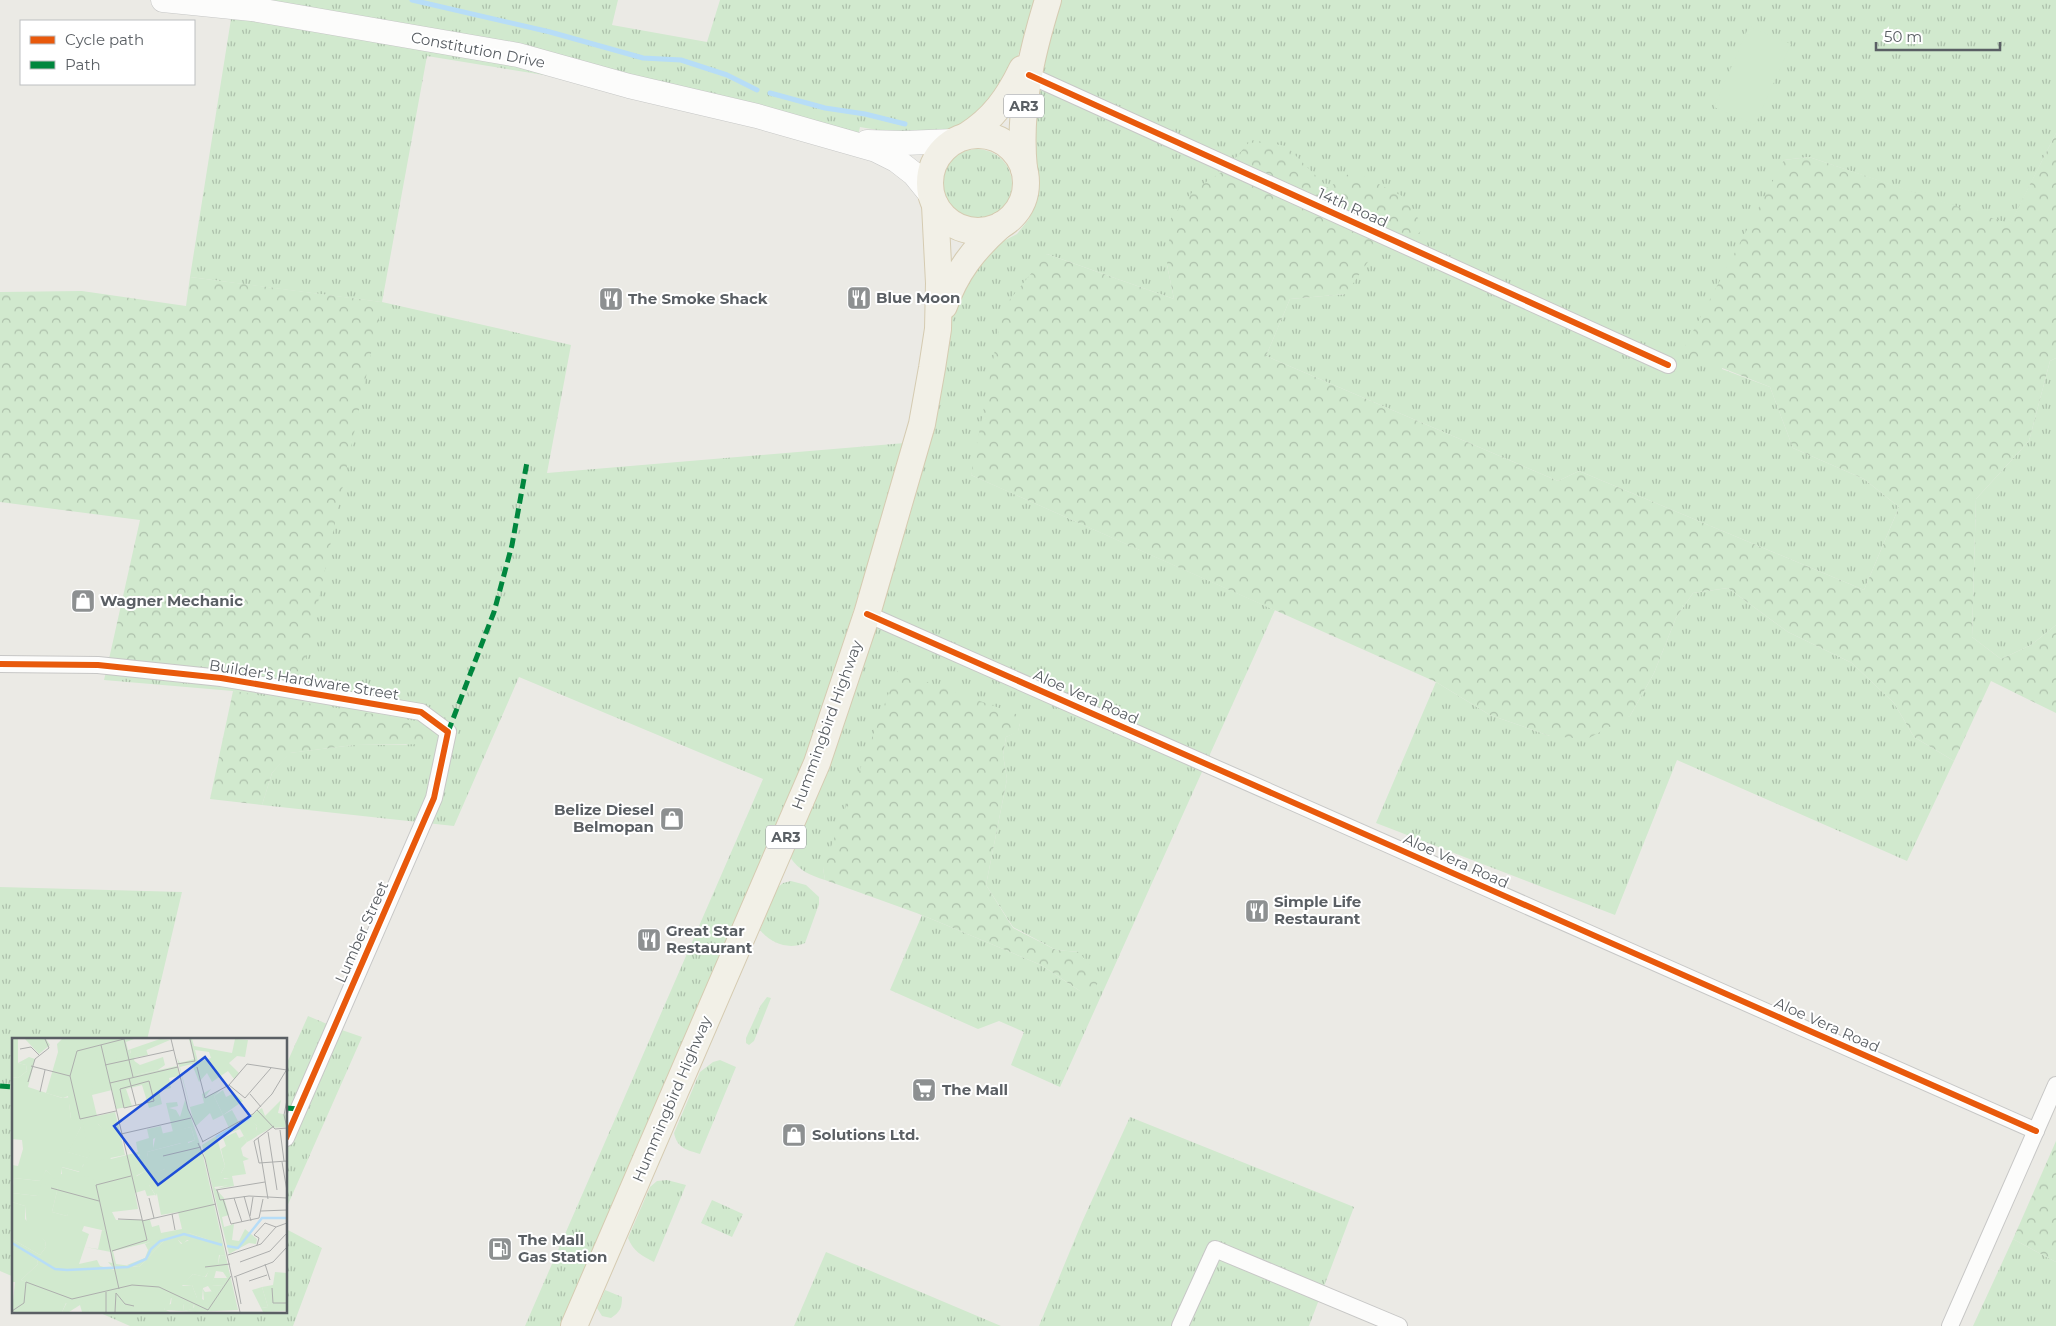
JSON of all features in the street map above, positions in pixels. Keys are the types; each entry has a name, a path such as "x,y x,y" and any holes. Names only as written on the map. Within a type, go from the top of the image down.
{"main road":[{"name":"Constitution Drive","path":"163,0 252,9 518,55 629,86 757,116 876,150 896,160 914,174 933,200"},
{"name":"AR3","path":"1024,171 1022,123 1035,42 1048,0"},
{"name":"AR3","path":"960,138 994,115 1006,100 1035,42"},
{"path":"981,135 996,138 1008,146 1018,157 1024,171 1026,187 1022,202 1014,215 1001,225 987,230 972,230 957,226 944,217 933,200 930,180 934,164 942,151 960,138 981,135"},
{"name":"Constitution Drive","path":"845,141 904,143 960,138"},
{"name":"Hummingbird Highway","path":"933,200 939,260 938,329"},
{"name":"Hummingbird Highway","path":"574,1326 817,763 867,614 922,424 938,329 950,290 958,274 981,242 1001,225"}],"street":[{"name":"14th Road","path":"1029,74 1668,364"},
{"name":"Aloe Vera Road","path":"867,614 2036,1131"},
{"name":"Builder's Hardware Street","path":"0,664 98,665 221,678 420,712 448,732"},
{"name":"Lumber Street","path":"288,1133 434,798 448,732"},
{"path":"1950,1326 2056,1084"},
{"path":"1180,1326 1215,1248 1399,1326"}],"green space":[{"path":"163,0 618,0 612,25 707,42 720,0 1037,0 1009,82 986,113 954,130 889,132 860,127 855,150 618,87 427,56 382,302 571,345 547,473 905,443 821,717 785,810 562,1326 525,1326 763,779 519,677 454,826 262,805 272,773 289,753 354,745 409,745 233,691 104,680 109,659 381,302 190,277 231,19 251,9"},
{"path":"1060,0 2056,0 2056,133 2010,225 1809,157 1784,160 1722,369 1770,387 1793,448 1864,479 1899,507 1864,590 1579,471 1558,481 1266,356 1290,299 1346,294 1328,188 1167,265 1174,299 1047,254 971,475 1275,610 1060,1087 1011,1065 1024,1032 999,1021 978,1029 890,990 922,915 1041,965 1080,991 1079,952 1056,950 1013,927 986,885 1007,779 1003,755 1006,737 1018,731 1020,723 823,868 825,880 805,872 790,857 886,592 912,508 940,387 953,310 959,295 994,246 1017,234 1029,219 1035,206 1039,192 1039,176 1035,157 1032,109"},
{"path":"1749,26 1791,44 1755,125 1714,107"},
{"path":"2056,133 2056,358 2050,361 2029,441 1976,499 1972,637 2001,659 2031,645 2056,625 2056,713 1991,681 1954,761 1914,737 1894,703 1852,663 1788,632 1728,588 1693,593 1676,618 1654,673 1630,716 1587,739 1550,736 1490,715 1436,682 971,475 1003,308 1047,254 1174,299 1167,265 1171,218 1195,189 1225,170 1251,140 1286,146 1328,188 1353,171 1402,196 1425,228 1402,247 1382,241 1346,294 1290,299 1266,356 1558,481 1579,471 1864,590 1899,507 1864,479 1793,448 1770,387 1682,352 1784,160 1809,157 2010,224"},
{"path":"977,149 990,152 1002,159 1009,171 1012,184 1009,197 1002,209 990,216 977,219 964,216 952,209 945,197 942,184 945,171 952,159 964,152"},
{"path":"190,277 382,302 303,673 109,659 140,520 0,502 0,292 82,291 186,306"},
{"path":"2056,358 2056,625 2031,645 2001,659 1972,637 1976,499 2029,441 2050,361"},
{"path":"1728,588 1788,632 1852,663 1894,703 1914,737 1954,761 1907,861 1677,760 1615,915 1376,823 1436,682 1490,715 1550,736 1630,716 1654,673 1676,618 1693,593"},
{"path":"897,671 1016,714 1020,723 1018,732 1006,737 1003,755 1007,779 986,885 1013,928 1056,950 1079,952 1096,973 1098,983 1093,990 1080,991 1041,965 922,915 825,880 823,868"},
{"path":"233,691 416,721 442,734 440,744 354,745 290,753 272,773 262,805 210,799"},
{"path":"791,881 806,885 819,897 819,904 805,943 787,946 769,939 760,930 777,888 783,883"},
{"path":"0,887 182,892 147,1038 12,1038 12,1276 0,1271"},
{"path":"767,997 771,998 754,1041 749,1045 746,1043 746,1038 761,1005"},
{"path":"308,1016 362,1037 288,1204 288,1061"},
{"path":"720,1060 736,1067 700,1154 687,1150 680,1145 674,1133 700,1072 713,1062"},
{"path":"1130,1117 1354,1207 1309,1326 1039,1326 1082,1222"},
{"path":"2056,1141 2056,1262 2013,1239"},
{"path":"667,1180 686,1185 654,1262 638,1253 628,1238 650,1187 657,1181"},
{"path":"712,1200 743,1214 732,1237 701,1223"},
{"path":"288,1230 322,1248 293,1326 130,1326 103,1314 288,1314"},
{"path":"2013,1239 2056,1262 2056,1326 1973,1326"},
{"path":"826,1252 1001,1326 794,1326"},
{"path":"605,1290 622,1297 620,1309 611,1318 602,1316 597,1308"}],"waterway":[{"path":"412,0 550,32 643,58 681,60 727,75 757,90"},
{"path":"770,93 825,108 865,114 905,124"}],"marked path":[{"path":"448,732 494,612 512,545 527,462"},
{"path":"0,1086 12,1087"},
{"path":"288,1108 298,1109"}],"cycle path":[{"path":"1029,75 1668,365"},
{"path":"867,614 2036,1131"},
{"path":"0,664 98,665 221,678 421,712 448,732 434,798 288,1133"}],"place":[{"name":"Blue Moon","path":"859,298"},
{"name":"The Smoke Shack","path":"611,299"},
{"name":"Wagner Mechanic","path":"83,601"},
{"name":"Belize Diesel Belmopan","path":"672,819"},
{"name":"Simple Life Restaurant","path":"1257,911"},
{"name":"Great Star Restaurant","path":"649,940"},
{"name":"The Mall","path":"924,1090"},
{"name":"Solutions Ltd.","path":"794,1135"},
{"name":"The Mall Gas Station","path":"500,1249"}]}
